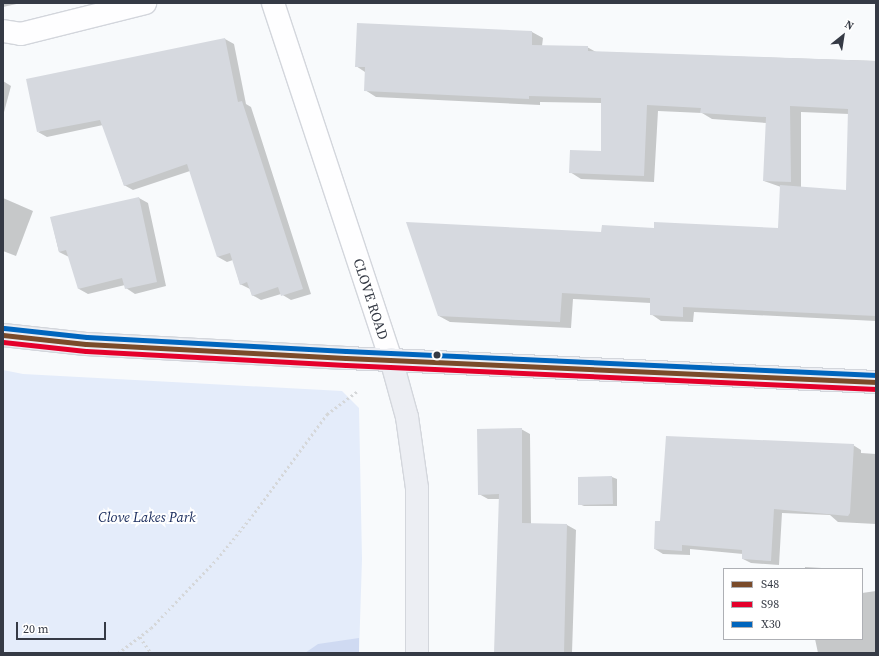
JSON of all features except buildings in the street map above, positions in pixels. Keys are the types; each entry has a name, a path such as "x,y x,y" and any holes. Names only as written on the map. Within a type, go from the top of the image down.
{"main road":[{"path":"3,335 86,344 876,382"},
{"name":"CLOVE ROAD","path":"391,359 407,417 417,488 417,653"}],"street":[{"path":"3,32 20,34 144,3"},
{"name":"CLOVE ROAD","path":"273,3 391,359"}],"path":[{"path":"118,653 140,637 217,559 252,516 327,414 357,391"},
{"path":"140,637 151,653"}],"green space":[{"name":"Clove Lakes Park","path":"3,370 23,374 342,391 359,408 362,559 359,653 3,653"}],"shaded area":[{"path":"359,638 359,653 305,653 318,644"}],"transit line":[{"name":"X30","path":"4,328 87,337 346,351 876,375"},
{"name":"S48","path":"3,335 86,344 346,358 876,382"},
{"name":"S98","path":"3,342 86,351 346,365 876,389"}]}
